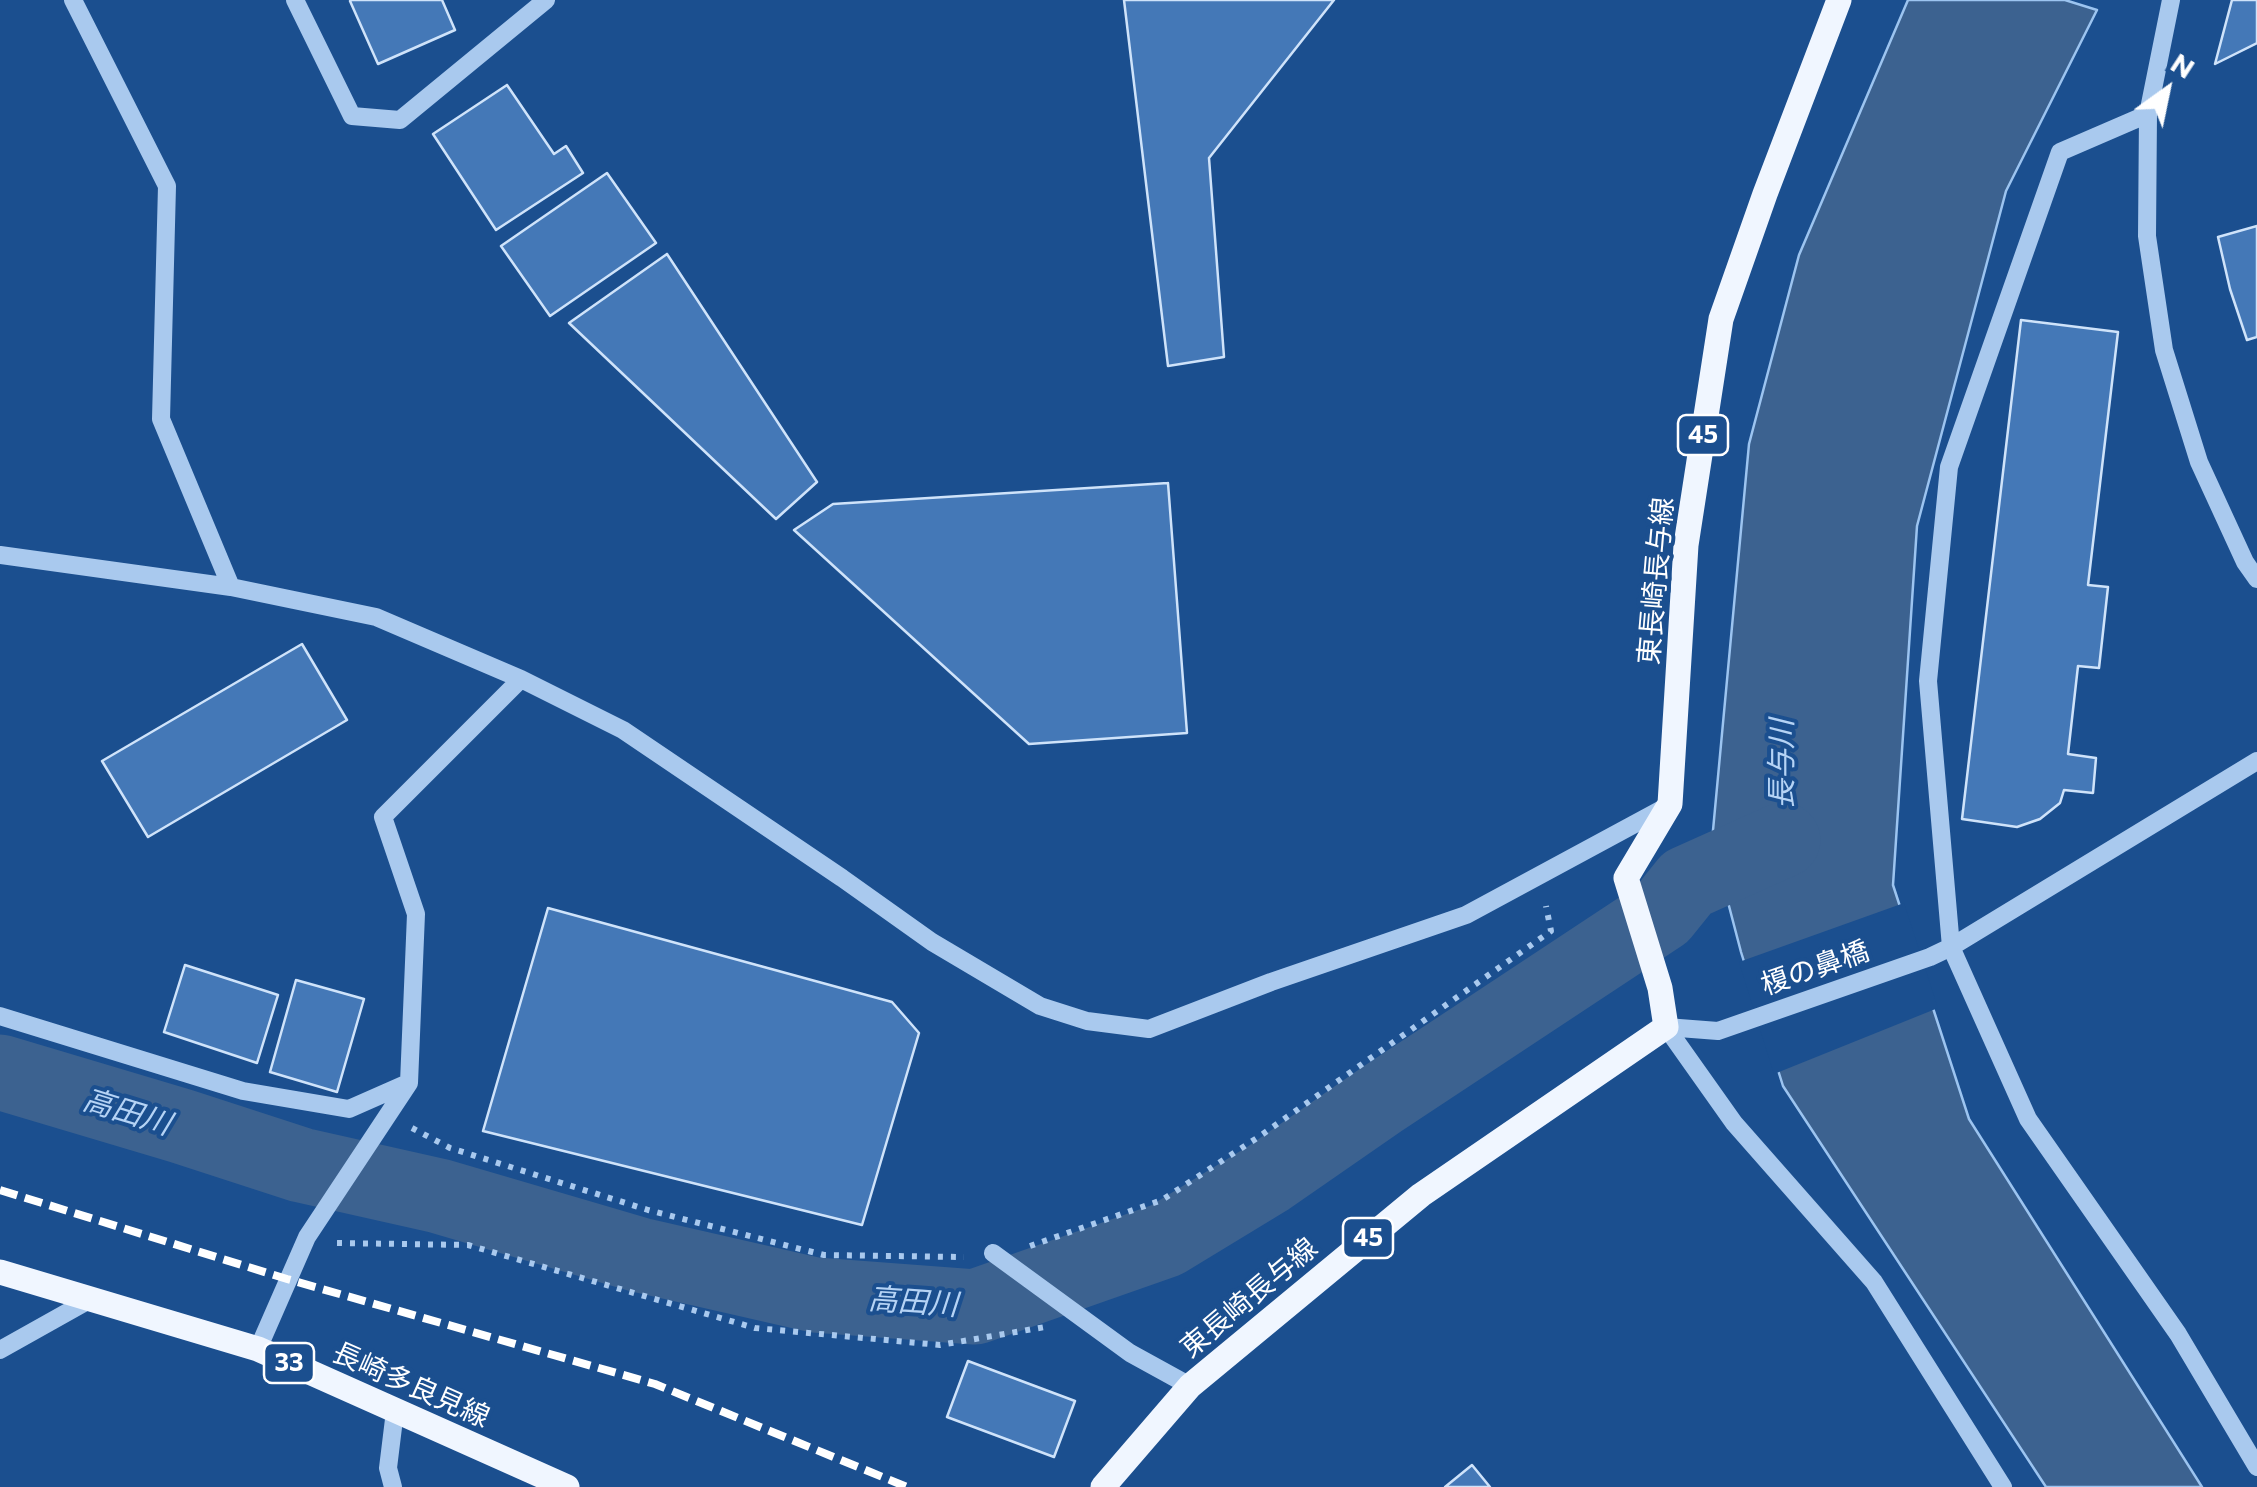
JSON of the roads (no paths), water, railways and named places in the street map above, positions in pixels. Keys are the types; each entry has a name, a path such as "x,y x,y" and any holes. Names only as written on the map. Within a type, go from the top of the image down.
{"main road":[{"name":"東長崎長与線","path":"1102,1487 1190,1386 1421,1195 1666,1027 1660,988 1626,878 1670,804 1686,545 1721,319 1838,0"},
{"name":"長崎多良見線","path":"0,1272 258,1349 567,1487"}],"street":[{"path":"74,0 168,186 161,419 230,587"},
{"path":"295,0 352,116 400,120 546,0"},
{"path":"2171,0 2148,114 2147,236 2164,350 2200,462 2257,579"},
{"path":"2148,114 2060,152 1949,467 1928,681 1951,946 2028,1119 2178,1334 2257,1467"},
{"path":"0,556 230,587 376,617 522,678 623,730 932,942 1040,1006 1087,1021 1149,1029 1270,982 1466,916 1670,804"},
{"path":"258,1349 312,1230 408,1083 416,914 383,817 522,678"},
{"name":"榎の鼻橋","path":"1666,1027 1718,1031 1930,957 2257,761"},
{"path":"0,1016 243,1090 349,1109 408,1083"},
{"path":"1666,1027 1734,1123 1874,1282 2004,1487"},
{"path":"995,1254 1130,1354 1190,1386"},
{"path":"0,1350 91,1300"},
{"path":"393,1487 388,1468 395,1410"}],"water":[{"name":"長与川","path":"1908,0 2065,0 2097,10 2006,191 1917,526 1893,885 1969,1119 2202,1487 2046,1487 1783,1086 1741,952 1712,841 1749,444 1799,255"}],"waterway":[{"name":"高田川","path":"0,1072 301,1165 439,1196 640,1255 815,1295 975,1307 1166,1240 1268,1178 1662,914 1687,883 1783,840"}],"railway":[{"path":"0,1190 287,1279 655,1384 907,1487"}]}
